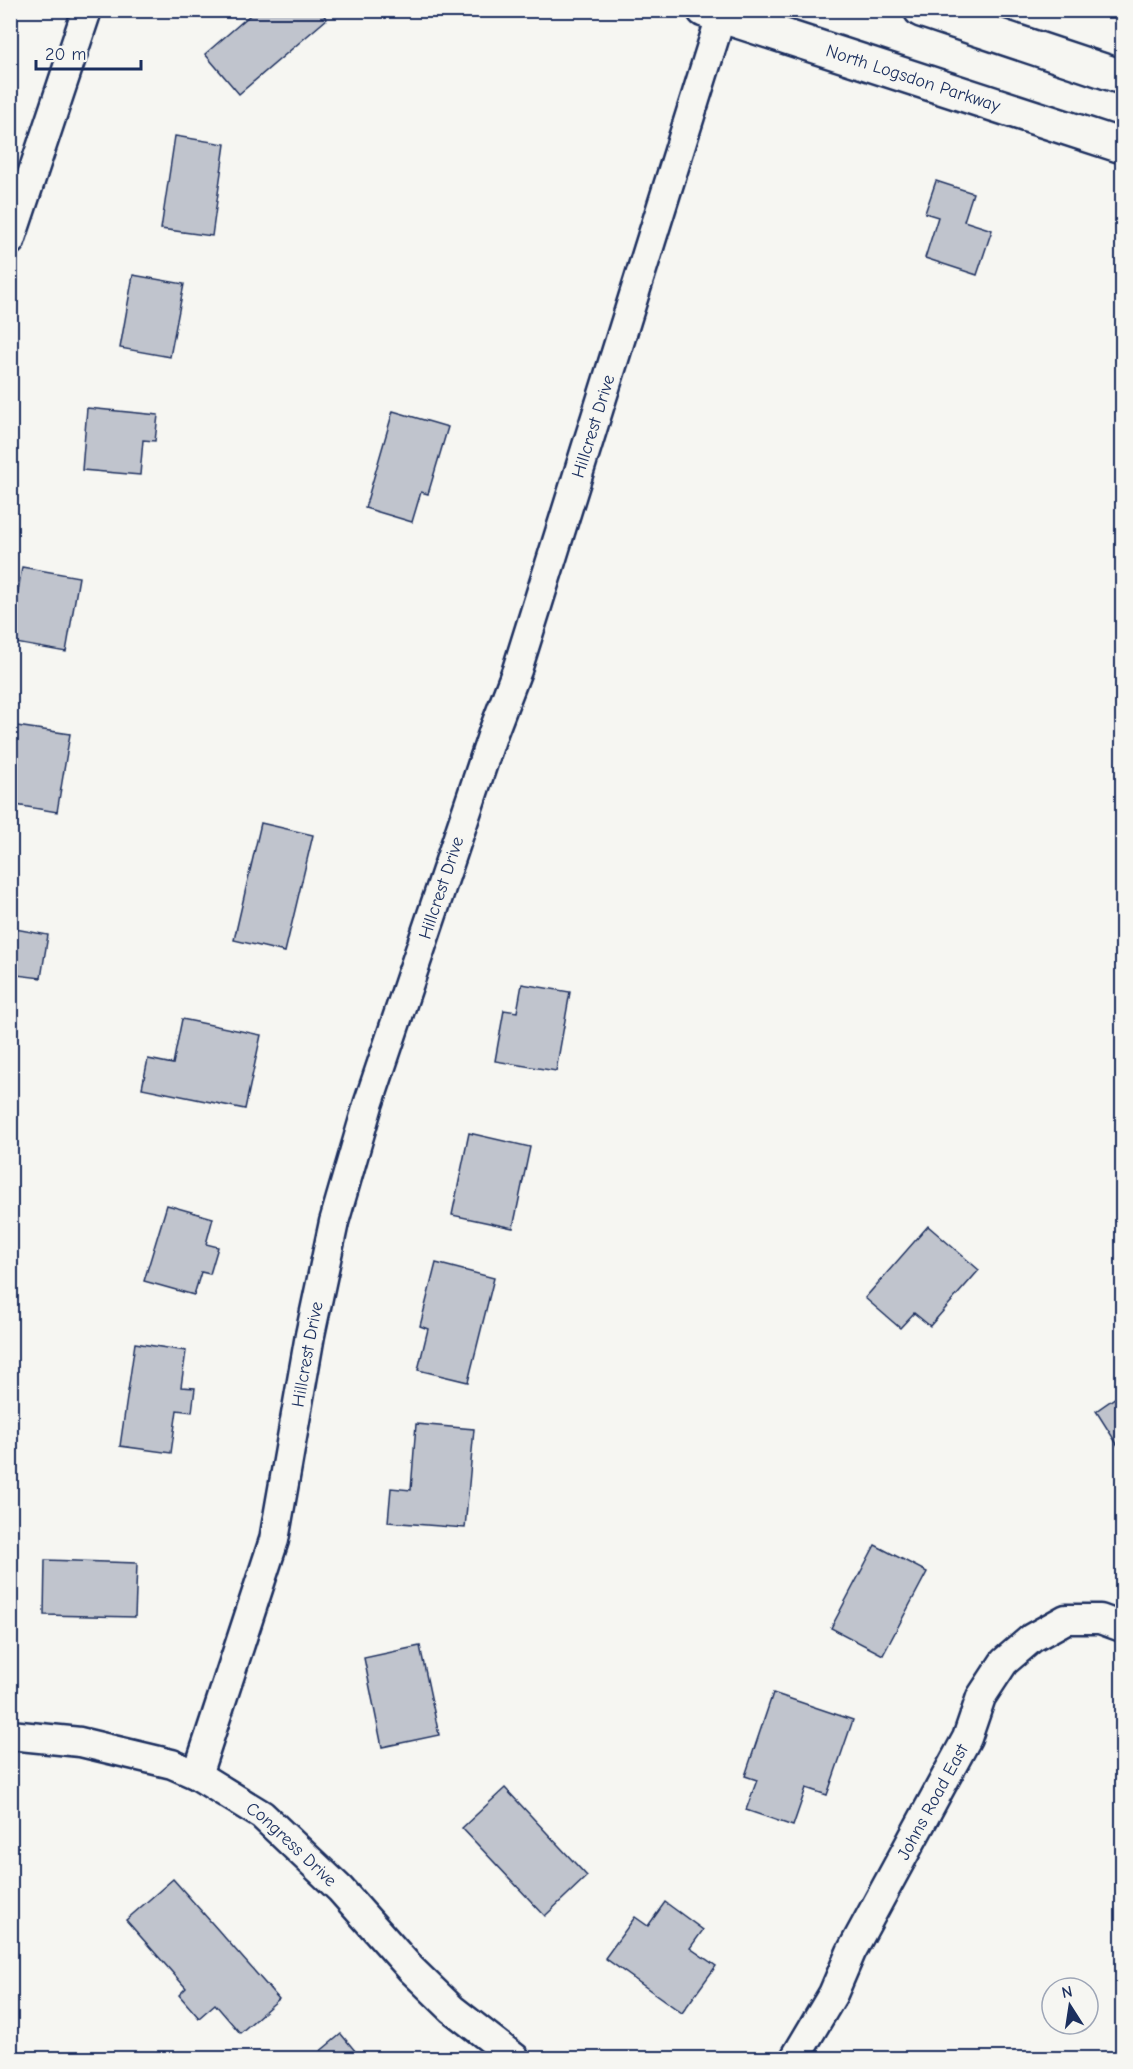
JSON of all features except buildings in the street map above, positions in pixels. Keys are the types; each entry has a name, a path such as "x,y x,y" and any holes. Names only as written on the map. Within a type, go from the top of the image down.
{"main road":[{"path":"921,10 1122,77"},
{"name":"North Logsdon Parkway","path":"716,12 1122,146"}],"street":[{"path":"10,241 87,10"},
{"name":"Hillcrest Drive","path":"197,1775 274,1540 309,1335 334,1222 368,1105 494,730 517,670 716,12"},
{"name":"Johns Road East","path":"795,2058 833,1994 851,1952 967,1738 981,1697 1004,1662 1032,1638 1066,1619 1100,1619 1122,1627"},
{"name":"Congress Drive","path":"10,1735 80,1742 172,1764 197,1775 262,1815 340,1889 436,1993 516,2058"}]}
